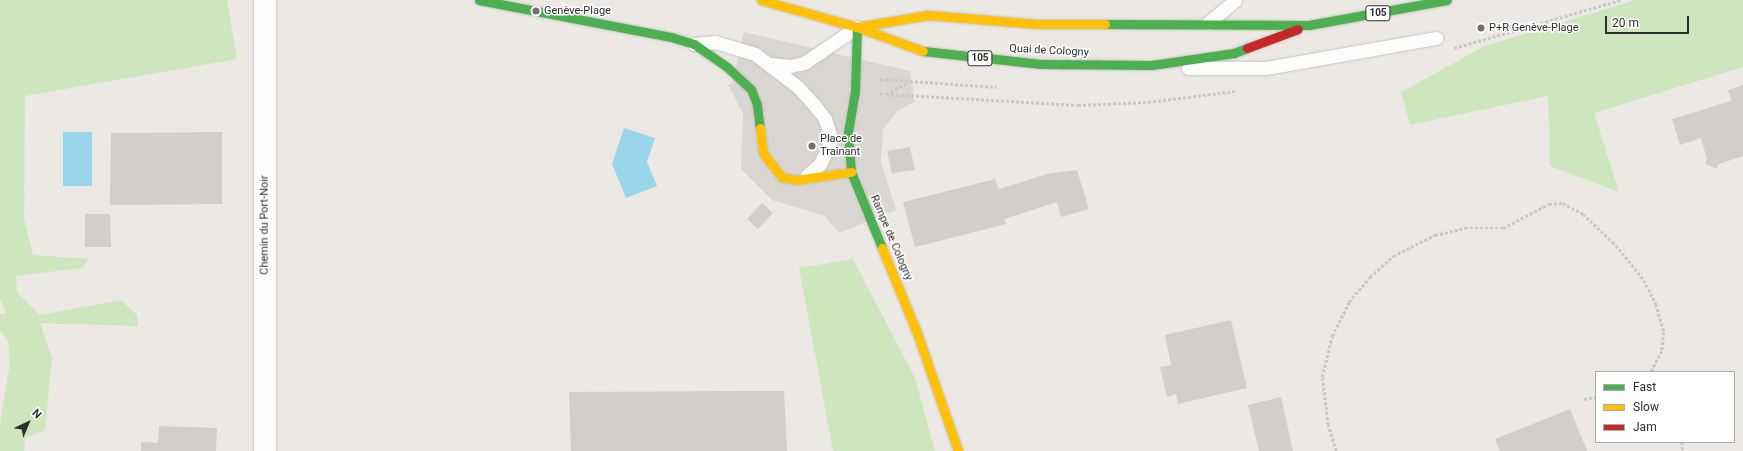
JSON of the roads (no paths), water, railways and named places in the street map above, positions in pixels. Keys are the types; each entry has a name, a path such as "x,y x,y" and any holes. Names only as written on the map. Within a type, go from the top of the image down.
{"main road":[{"path":"479,0 671,37 694,44 727,67 751,89 757,105 766,160 782,177 796,180 851,172"},
{"name":"105","path":"761,0 857,27"},
{"name":"Quai de Cologny","path":"857,27 925,52 1041,64 1152,65 1234,53 1309,25 1447,0"},
{"name":"Quai de Cologny","path":"857,27 928,15 1038,24 1126,26 1208,23 1309,25"},
{"name":"Rampe de Cologny","path":"857,27 855,91 848,132 851,172 917,333 958,451"}],"street":[{"name":"Chemin du Port-Noir","path":"265,0 265,451"}],"lane":[{"path":"1208,23 1235,0"},
{"path":"771,64 790,66 804,63 857,27"},
{"path":"1152,65 1210,69 1266,68 1436,38"},
{"path":"694,44 715,42 737,47 771,64 815,106 825,119 830,134 829,146 820,164 806,176 796,180"}],"water":[{"path":"624,128 655,138 647,162 657,186 626,198 612,164"},
{"path":"63,132 92,132 92,186 63,186"}],"place":[{"name":"Genève-Plage","path":"536,11"},
{"name":"P+R Genève-Plage","path":"1481,28"},
{"name":"Place de Traînant","path":"812,146"}]}
